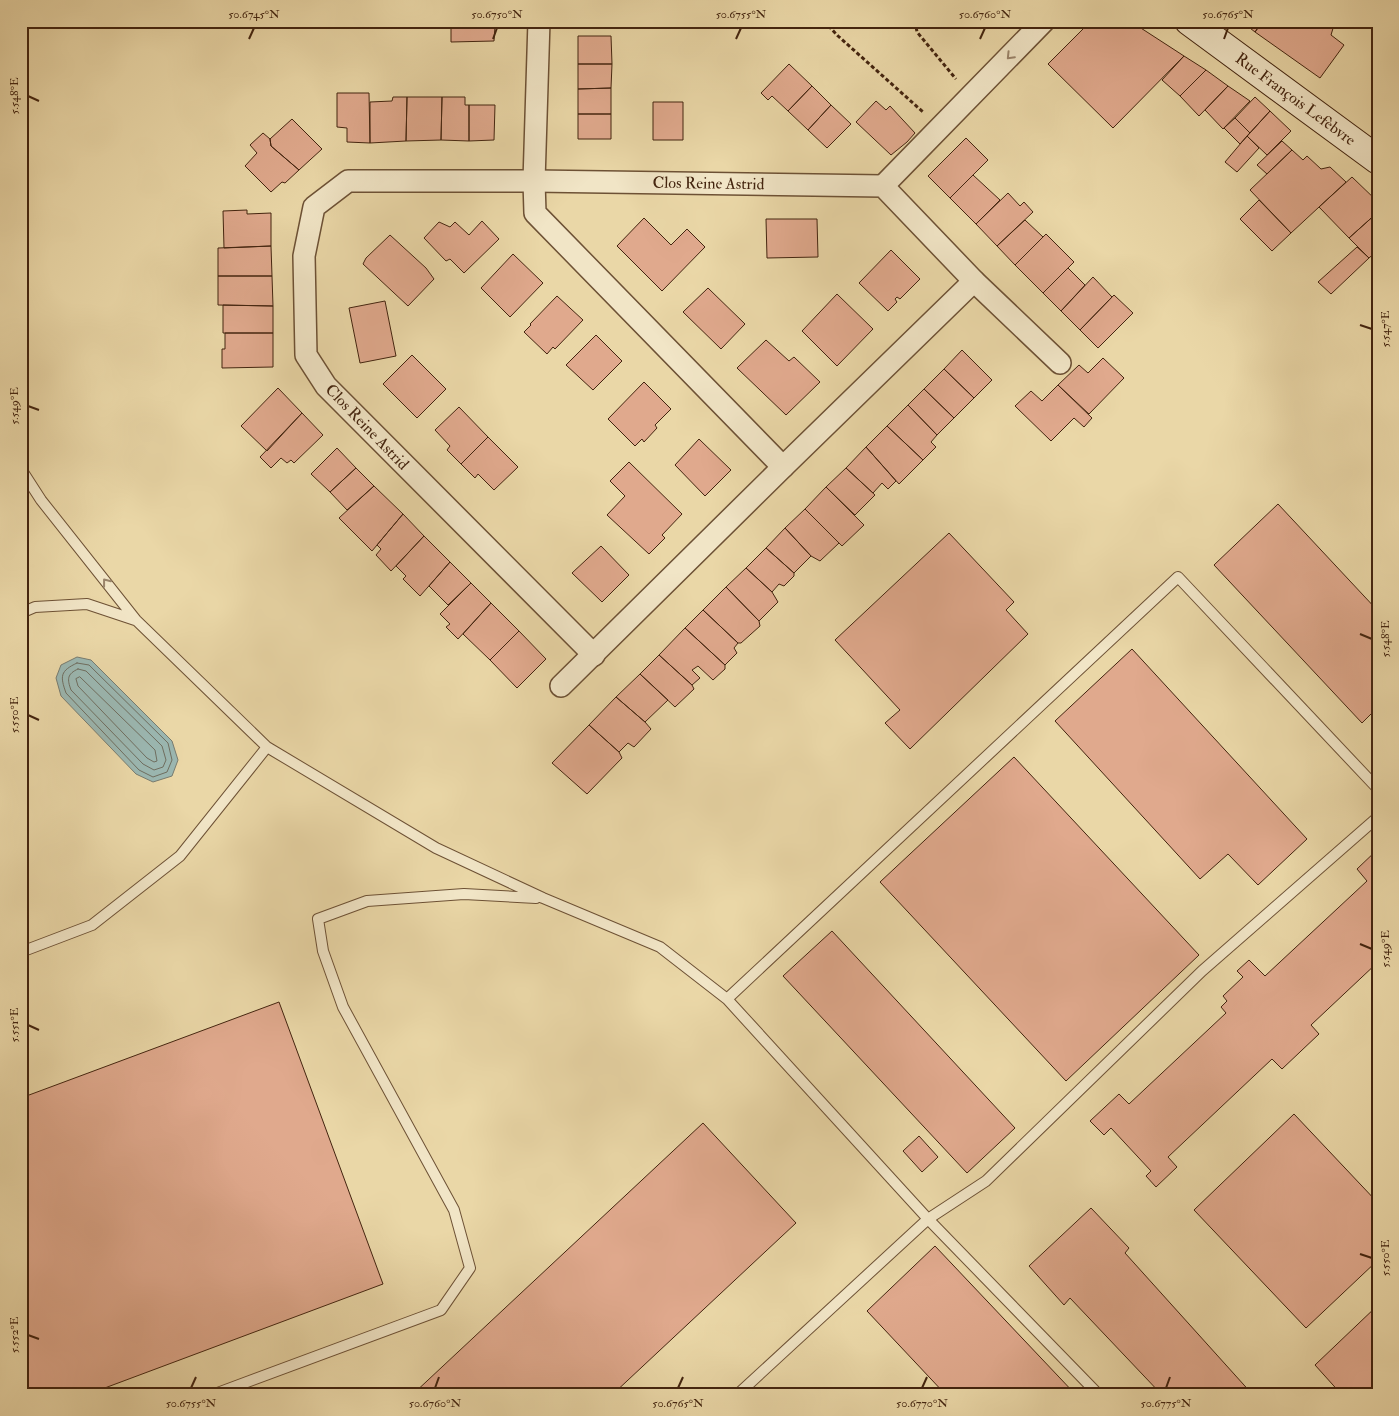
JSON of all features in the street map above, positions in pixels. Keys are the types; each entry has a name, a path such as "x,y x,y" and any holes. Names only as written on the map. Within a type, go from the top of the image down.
{"main road":[{"name":"Rue François Lefèbvre","path":"1189,21 1378,160"}],"street":[{"path":"539,21 534,180 535,213 782,467"},
{"path":"1044,21 883,186 974,281 1060,363"},
{"name":"Clos Reine Astrid","path":"594,655 326,386 306,355 304,256 314,208 348,181 534,180 883,186"},
{"path":"561,686 782,467 974,281"}],"lane":[{"path":"21,469 41,500 136,620 267,747 436,848 543,898 660,947 727,999 928,1219 1099,1395"},
{"path":"727,999 1178,577 1378,789"},
{"path":"21,613 35,607 87,604 136,620"},
{"path":"21,952 92,925 180,856 267,747"},
{"path":"737,1395 928,1219 986,1181 1202,971 1378,818"},
{"path":"212,1395 441,1310 470,1268 454,1210 343,1007 323,951 318,919 367,901 464,894 543,898"}],"path":[{"path":"824,21 838,36 940,128"},
{"path":"916,21 917,32 970,96"}],"water":[{"path":"77,657 91,660 172,741 178,760 172,776 153,782 136,774 61,696 56,678 61,665"}],"building":[{"path":"451,21 508,21 508,25 495,26 494,41 451,42"},
{"path":"1091,21 1130,21 1184,56 1113,128 1048,64"},
{"path":"1241,21 1263,21 1255,32"},
{"path":"1263,21 1334,21 1331,35 1344,45 1320,78 1255,32"},
{"path":"578,36 611,36 612,64 578,64"},
{"path":"1184,56 1206,70 1180,96 1162,80"},
{"path":"578,64 612,64 611,88 578,89"},
{"path":"789,64 812,86 788,111 772,96 768,100 761,93"},
{"path":"1206,70 1228,86 1199,116 1180,96"},
{"path":"812,86 831,105 808,130 788,111"},
{"path":"1228,86 1250,101 1223,129 1205,110"},
{"path":"611,88 611,114 578,114 578,89"},
{"path":"337,93 369,93 370,143 347,142 347,128 337,127"},
{"path":"393,97 407,97 406,141 370,143 370,102 392,101"},
{"path":"407,97 442,97 441,140 406,141"},
{"path":"442,97 465,97 465,105 469,105 469,141 441,140"},
{"path":"1255,97 1270,111 1250,133 1235,118"},
{"path":"876,101 886,110 890,106 915,133 891,155 856,122"},
{"path":"653,102 683,102 683,140 653,140"},
{"path":"469,105 495,105 494,140 469,141"},
{"path":"831,105 851,124 827,148 808,130"},
{"path":"1270,111 1291,131 1267,155 1247,136"},
{"path":"578,114 611,114 611,139 578,139"},
{"path":"1235,118 1250,133 1240,144 1224,128"},
{"path":"292,119 322,149 299,170 271,146 270,139"},
{"path":"263,133 270,139 271,146 299,170 285,183 282,182 271,192 245,166 257,153 250,145"},
{"path":"1247,136 1259,148 1237,172 1225,162"},
{"path":"966,138 988,160 950,198 928,176"},
{"path":"1282,141 1292,150 1267,174 1257,165"},
{"path":"1292,150 1303,160 1307,156 1321,169 1330,167 1346,182 1291,233 1250,190"},
{"path":"973,175 1000,200 976,224 950,198"},
{"path":"1352,177 1378,202 1378,212 1349,238 1319,207"},
{"path":"1008,193 1020,206 1024,202 1033,212 997,246 976,224"},
{"path":"1259,200 1291,233 1272,251 1240,219"},
{"path":"247,210 247,214 271,213 271,246 224,248 223,211"},
{"path":"1378,212 1378,250 1369,258 1349,238"},
{"path":"644,218 671,245 687,229 705,247 662,291 617,246"},
{"path":"766,219 817,219 818,257 767,258"},
{"path":"1025,220 1043,237 1015,265 997,246"},
{"path":"482,221 499,239 464,273 450,259 446,261 424,238 439,222 450,227 455,222 469,235"},
{"path":"1046,234 1074,262 1043,293 1015,265"},
{"path":"390,235 426,268 434,279 408,306 363,264 366,258"},
{"path":"271,246 272,276 218,276 218,248"},
{"path":"1357,247 1369,258 1331,294 1318,282"},
{"path":"891,250 920,279 900,299 897,297 895,299 897,302 888,311 859,283"},
{"path":"513,254 543,283 510,317 481,288"},
{"path":"1068,268 1085,285 1061,311 1043,293"},
{"path":"218,276 272,276 273,306 218,305"},
{"path":"1093,277 1112,297 1080,330 1061,311"},
{"path":"708,288 745,324 721,349 683,312"},
{"path":"837,294 873,329 837,366 802,331"},
{"path":"1114,295 1133,313 1098,348 1080,330"},
{"path":"557,296 583,320 555,349 553,347 547,354 524,332"},
{"path":"385,301 396,356 360,363 349,308"},
{"path":"223,305 273,306 273,333 223,333"},
{"path":"225,333 273,333 273,367 222,368 222,349 225,349"},
{"path":"596,335 622,361 593,390 566,365"},
{"path":"766,340 789,361 794,357 820,382 786,415 737,368"},
{"path":"962,350 992,380 974,398 944,369"},
{"path":"412,355 446,389 417,418 383,384"},
{"path":"1103,358 1124,378 1089,414 1058,385 1079,365 1088,373"},
{"path":"944,369 974,398 954,418 924,389"},
{"path":"644,382 671,409 655,425 657,428 644,442 642,439 635,446 608,419"},
{"path":"1058,385 1092,418 1084,427 1074,418 1051,441 1015,406 1031,391 1042,401"},
{"path":"278,388 302,413 267,451 241,426"},
{"path":"924,389 954,418 937,435 908,405"},
{"path":"908,405 937,435 931,442 936,447 923,460 887,426"},
{"path":"459,407 488,437 461,464 447,450 450,446 435,430"},
{"path":"302,413 323,435 294,463 291,460 287,463 281,458 271,468 260,457"},
{"path":"887,426 923,460 899,484 866,447"},
{"path":"488,437 518,467 494,490 478,474 475,478 461,464"},
{"path":"699,439 731,470 705,496 675,465"},
{"path":"866,447 896,481 888,489 882,483 873,493 846,468"},
{"path":"337,448 356,468 330,492 311,474"},
{"path":"629,462 682,514 662,535 665,538 649,554 607,515 625,496 610,481"},
{"path":"356,468 374,486 347,510 330,492"},
{"path":"846,468 875,495 855,515 826,487"},
{"path":"374,486 403,514 372,551 339,518"},
{"path":"826,487 864,525 842,546 805,509"},
{"path":"1278,504 1378,611 1378,707 1362,723 1214,565"},
{"path":"805,509 839,543 820,561 811,556 785,528"},
{"path":"403,514 424,536 391,571 376,555 381,549 377,545"},
{"path":"785,528 811,556 794,573 766,548"},
{"path":"949,533 1014,602 1006,610 1028,634 910,749 885,723 900,710 835,640"},
{"path":"424,536 450,562 420,596 403,579 406,576 396,566"},
{"path":"601,546 629,575 602,602 572,573"},
{"path":"766,548 794,573 794,576 784,586 779,584 772,592 746,568"},
{"path":"450,562 471,583 448,605 429,586"},
{"path":"746,568 772,592 778,602 759,621 726,587"},
{"path":"471,583 491,603 458,639 446,627 450,624 440,614"},
{"path":"726,587 759,621 760,626 741,643 738,643 703,610"},
{"path":"491,603 519,631 490,660 463,634"},
{"path":"703,610 738,643 734,648 737,653 725,665 685,628"},
{"path":"685,628 725,665 725,669 713,680 698,666 692,670 700,678 692,685 659,655"},
{"path":"519,631 546,659 517,688 490,660"},
{"path":"1132,649 1307,839 1258,885 1228,854 1200,879 1055,721"},
{"path":"659,655 694,689 675,707 640,674"},
{"path":"640,674 668,700 645,722 616,697"},
{"path":"616,697 651,729 634,747 628,743 619,752 589,725"},
{"path":"589,725 619,752 622,758 587,794 552,763"},
{"path":"1014,757 1199,955 1066,1081 880,882"},
{"path":"1378,849 1378,962 1311,1025 1319,1034 1282,1069 1272,1059 1168,1157 1177,1167 1156,1187 1146,1176 1151,1171 1111,1128 1104,1135 1090,1121 1119,1094 1129,1104 1226,1013 1221,1007 1227,1001 1223,996 1243,977 1237,971 1249,960 1265,976 1367,881 1357,869"},
{"path":"832,931 1015,1128 967,1173 783,976"},
{"path":"279,1002 383,1284 86,1395 21,1395 21,1098"},
{"path":"1294,1114 1378,1203 1378,1260 1306,1328 1194,1210"},
{"path":"703,1123 796,1223 612,1395 412,1395"},
{"path":"919,1136 938,1157 922,1172 903,1151"},
{"path":"1091,1208 1129,1248 1125,1253 1253,1395 1162,1395 1070,1298 1064,1305 1029,1266"},
{"path":"935,1246 1076,1395 946,1395 867,1311"},
{"path":"1378,1305 1378,1395 1342,1395 1315,1365"}]}
